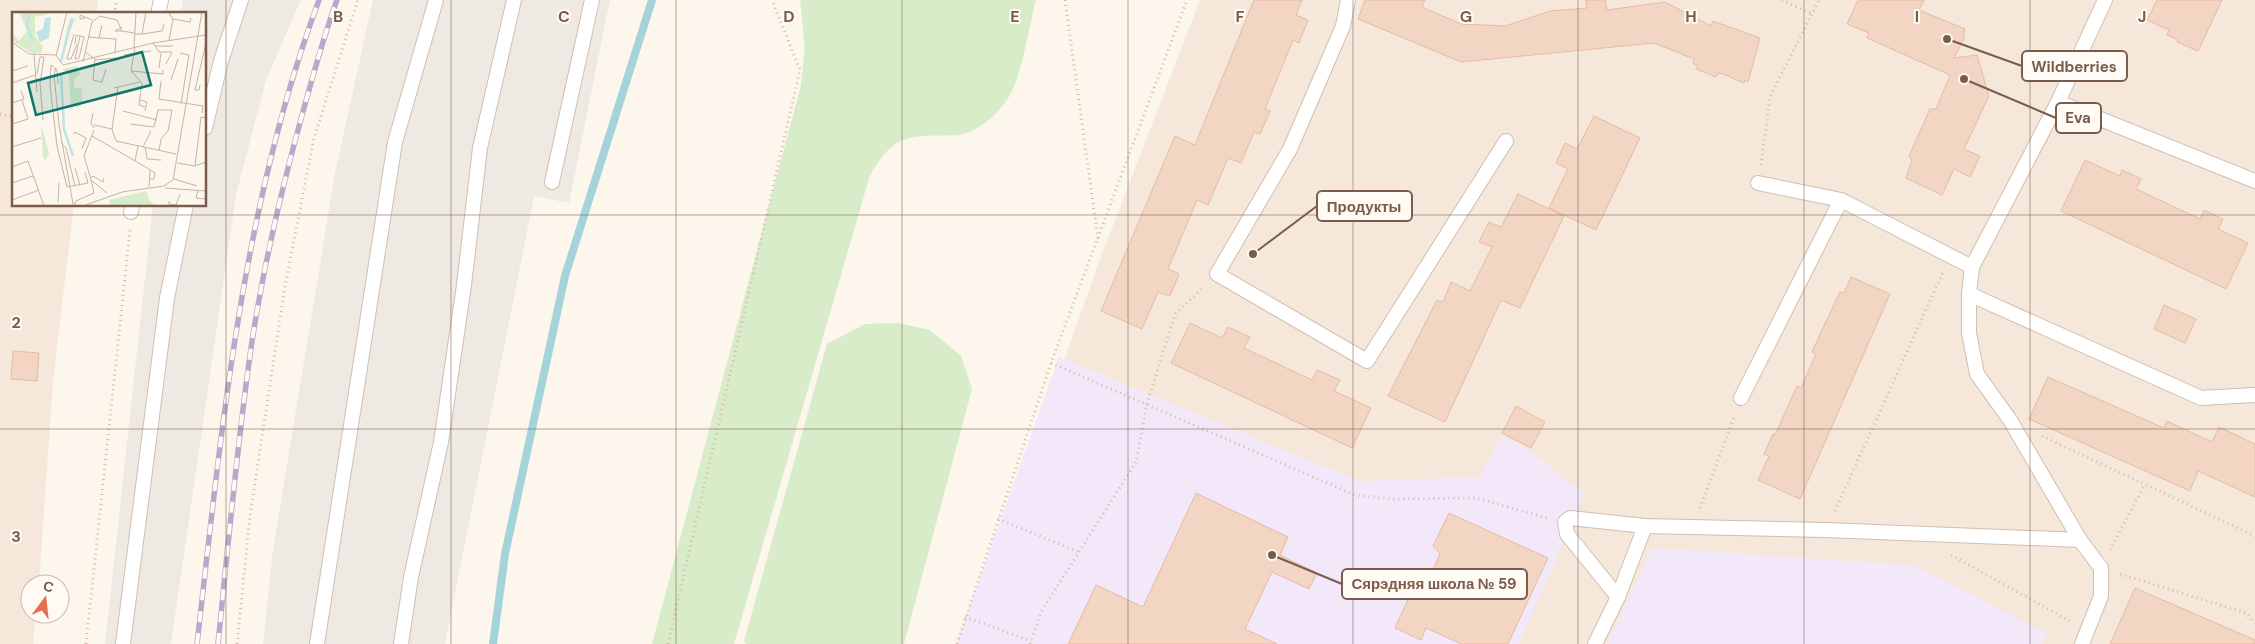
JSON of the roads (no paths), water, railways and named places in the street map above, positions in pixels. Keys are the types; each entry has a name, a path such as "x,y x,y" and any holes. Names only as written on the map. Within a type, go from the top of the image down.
{"lane":[{"path":"206,124 221,61 241,0"},
{"path":"317,644 395,142 436,0"},
{"path":"401,644 411,577 440,442 464,285 480,148 514,0"},
{"path":"552,182 592,0"},
{"path":"1348,0 1343,26 1290,149 1217,274 1367,361 1506,141"},
{"path":"2082,644 2101,596 2101,568 2080,540 2010,420 1977,374 1970,333 1968,294 1972,267 2058,102 2105,0"},
{"path":"2058,102 2255,181"},
{"path":"1758,183 1841,200 1972,267"},
{"path":"1742,398 1841,200"},
{"path":"123,644 167,298 186,206"},
{"path":"1968,294 2201,398 2255,395"},
{"path":"1618,597 1567,534 1564,522 1570,518 1577,517 1645,526 1826,530 2080,540"},
{"path":"1595,644 1618,597 1645,526"}],"waterway":[{"path":"493,644 505,554 565,276 652,0"}],"railway":[{"path":"197,644 226,399 253,237 271,157 293,78 319,0"},
{"path":"218,644 241,422 261,287 296,138 319,54 337,0"}],"place":[{"name":"Wildberries","path":"1947,39"},
{"name":"Eva","path":"1964,79"},
{"name":"Продукты","path":"1253,254"},
{"name":"Сярэдняя школа № 59","path":"1272,555"}]}
